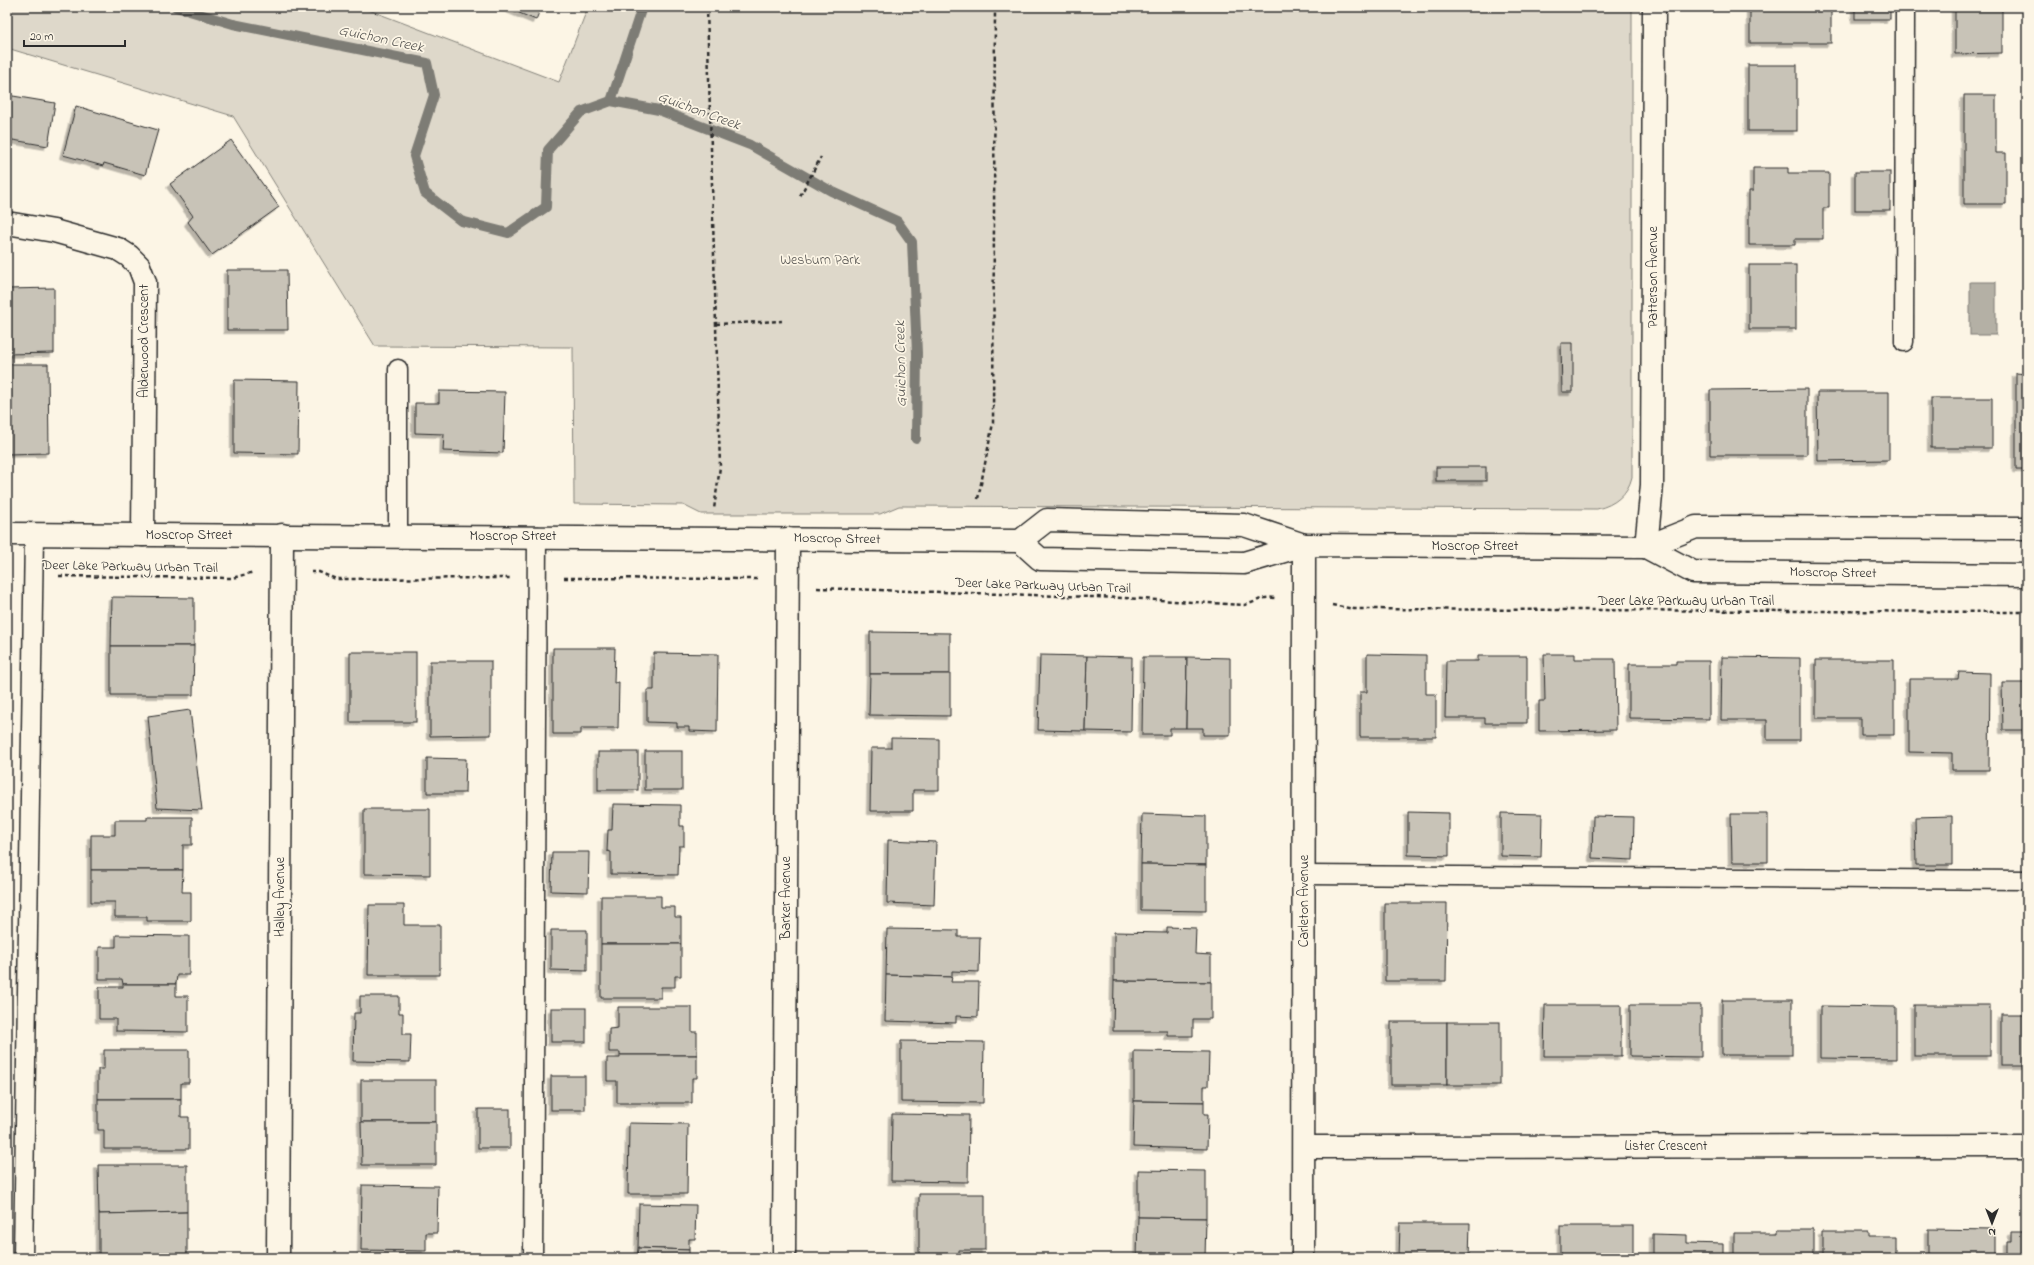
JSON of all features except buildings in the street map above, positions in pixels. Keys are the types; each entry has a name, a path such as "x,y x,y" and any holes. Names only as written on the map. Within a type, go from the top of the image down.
{"street":[{"name":"Patterson Avenue","path":"1646,547 1652,485 1654,7"},
{"name":"Alderwood Crescent","path":"7,223 54,231 118,249 129,256 139,266 145,282 143,535"},
{"name":"Moscrop Street","path":"7,534 537,536 1020,541 1047,520 1244,525 1304,545"},
{"name":"Moscrop Street","path":"1020,541 1040,559 1244,563 1304,545 1646,547 1696,528 2027,528"},
{"name":"Halley Avenue","path":"278,1258 282,535"},
{"name":"Barker Avenue","path":"784,1258 788,539"},
{"name":"Carleton Avenue","path":"1303,1258 1304,545"},
{"name":"Moscrop Street","path":"1646,547 1693,572 2027,575"},
{"name":"Lister Crescent","path":"1304,1146 2027,1146"}],"lane":[{"path":"1904,7 1904,342"},
{"path":"398,369 398,536"},
{"path":"23,1258 34,535"},
{"path":"532,1258 537,536"},
{"path":"1304,875 2027,880"}],"path":[{"path":"707,7 720,467 714,514"},
{"path":"978,499 993,423 995,7"},
{"path":"800,196 821,157"},
{"path":"716,324 782,321"},
{"name":"Deer Lake Parkway Urban Trail","path":"33,576 232,578 253,572"},
{"name":"Deer Lake Parkway Urban Trail","path":"820,588 1124,598 1244,605 1254,603 1264,597"},
{"name":"Deer Lake Parkway Urban Trail","path":"1345,607 1354,609 2027,612"}],"green space":[{"name":"Wesburn Park","path":"7,7 361,7 559,82 588,7 1632,7 1632,477 1627,489 1620,498 1610,505 1597,509 899,506 880,514 701,514 683,505 574,504 573,347 375,346 233,116 7,48"}],"shaded area":[{"path":"1970,282 1996,282 1996,335 1970,335"}],"waterway":[{"name":"Guichon Creek","path":"176,7 233,24 427,63 434,95 414,156 425,193 461,221 508,233 546,207 548,150 581,112 611,101 659,110 750,145 831,191 897,221 912,242 917,353 916,439"},
{"path":"611,101 642,7"}]}
